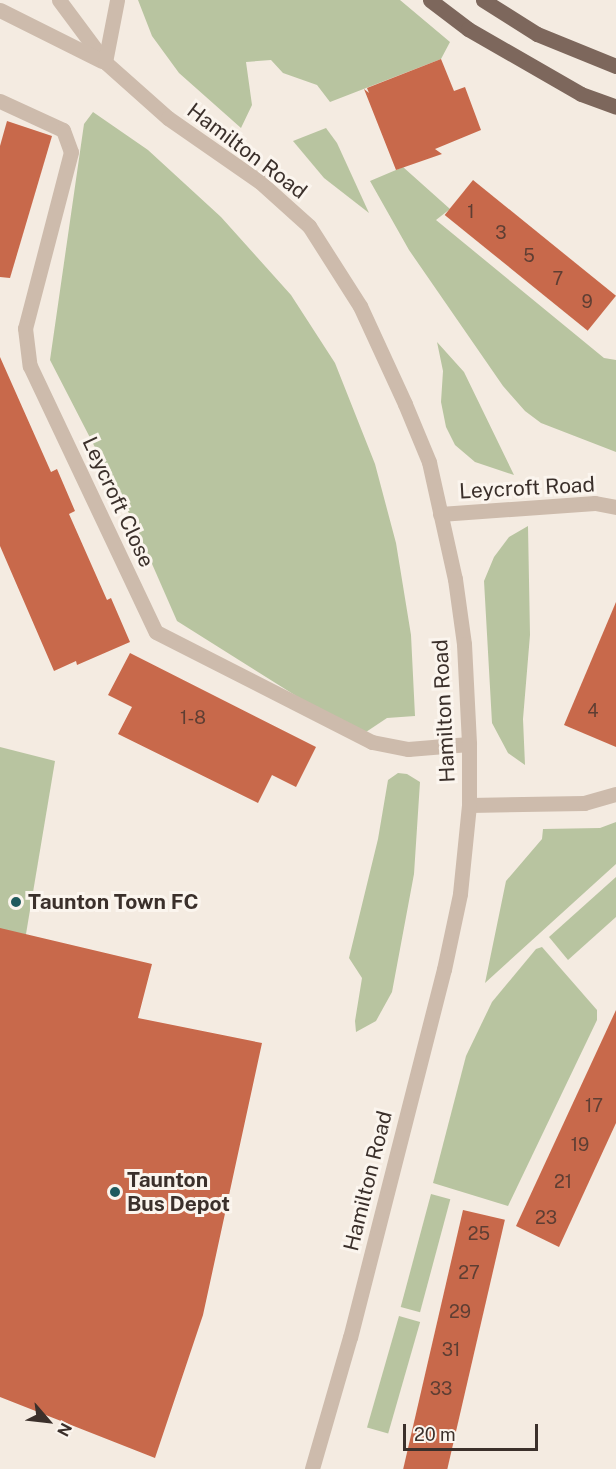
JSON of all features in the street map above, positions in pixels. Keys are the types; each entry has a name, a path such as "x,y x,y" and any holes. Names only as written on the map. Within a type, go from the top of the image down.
{"main road":[{"path":"430,0 468,29 581,94 616,107"},
{"path":"483,0 537,34 616,66"}],"street":[{"name":"Hamilton Road","path":"59,0 105,62 168,118 260,182 309,226 360,306 429,462 455,579 464,644 469,744 469,805 460,894 444,969 350,1337 312,1469"},
{"path":"105,62 117,0"},
{"name":"Hamilton Road","path":"0,10 105,62"},
{"name":"Leycroft Close","path":"0,101 63,130 71,152 25,328 30,366 156,632 372,742 408,749 469,744"},
{"name":"Leycroft Road","path":"440,514 584,503 616,507"},
{"path":"469,805 584,803 616,794"}],"green space":[{"path":"138,0 400,0 450,42 441,59 330,102 317,85 283,73 271,60 246,62 252,105 241,128 179,73 152,36"},
{"path":"93,112 148,150 221,217 291,295 335,363 375,464 396,543 411,635 415,716 387,718 360,736 177,621 135,525 50,360 84,124"},
{"path":"326,128 337,143 369,213 324,178 293,141"},
{"path":"403,167 450,209 436,220 604,358 616,360 616,452 541,423 525,411 503,386 409,250 370,181"},
{"path":"437,342 464,372 514,475 475,462 455,445 446,427 441,402 443,371"},
{"path":"528,526 530,635 523,719 525,765 508,753 492,723 484,581 494,557 509,537"},
{"name":"Taunton Town FC","path":"0,747 55,761 26,934 0,1068"},
{"path":"398,773 407,774 420,782 414,874 392,992 376,1021 356,1032 355,1021 362,978 349,958 378,839 388,780"},
{"path":"616,822 616,864 485,983 506,881 542,839 543,829 600,828"},
{"path":"616,877 616,917 568,960 549,937"},
{"path":"542,947 597,1010 597,1020 508,1206 433,1183 466,1056 492,1002 536,949"},
{"path":"431,1194 450,1199 420,1312 401,1307"},
{"path":"399,1316 420,1322 388,1434 367,1428"}],"building":[{"path":"441,59 454,91 465,87 481,130 435,149 442,154 396,170 364,89 369,93 367,88"},
{"path":"7,121 52,136 10,278 0,277 0,146"},
{"path":"473,180 616,296 588,331 445,215"},
{"path":"0,357 51,472 57,469 75,511 69,514 107,600 111,598 130,642 77,665 76,661 54,671 0,546"},
{"path":"616,602 616,747 564,725"},
{"path":"130,653 316,747 296,787 272,775 258,803 118,734 132,707 108,695"},
{"name":"Taunton Bus Depot","path":"0,928 152,964 138,1018 262,1043 203,1315 155,1458 0,1397"},
{"path":"616,1010 616,1123 559,1247 516,1226"},
{"path":"463,1210 505,1220 447,1469 403,1469"}],"place":[{"name":"Taunton Town FC","path":"16,902"},
{"name":"Taunton Bus Depot","path":"115,1192"}]}
